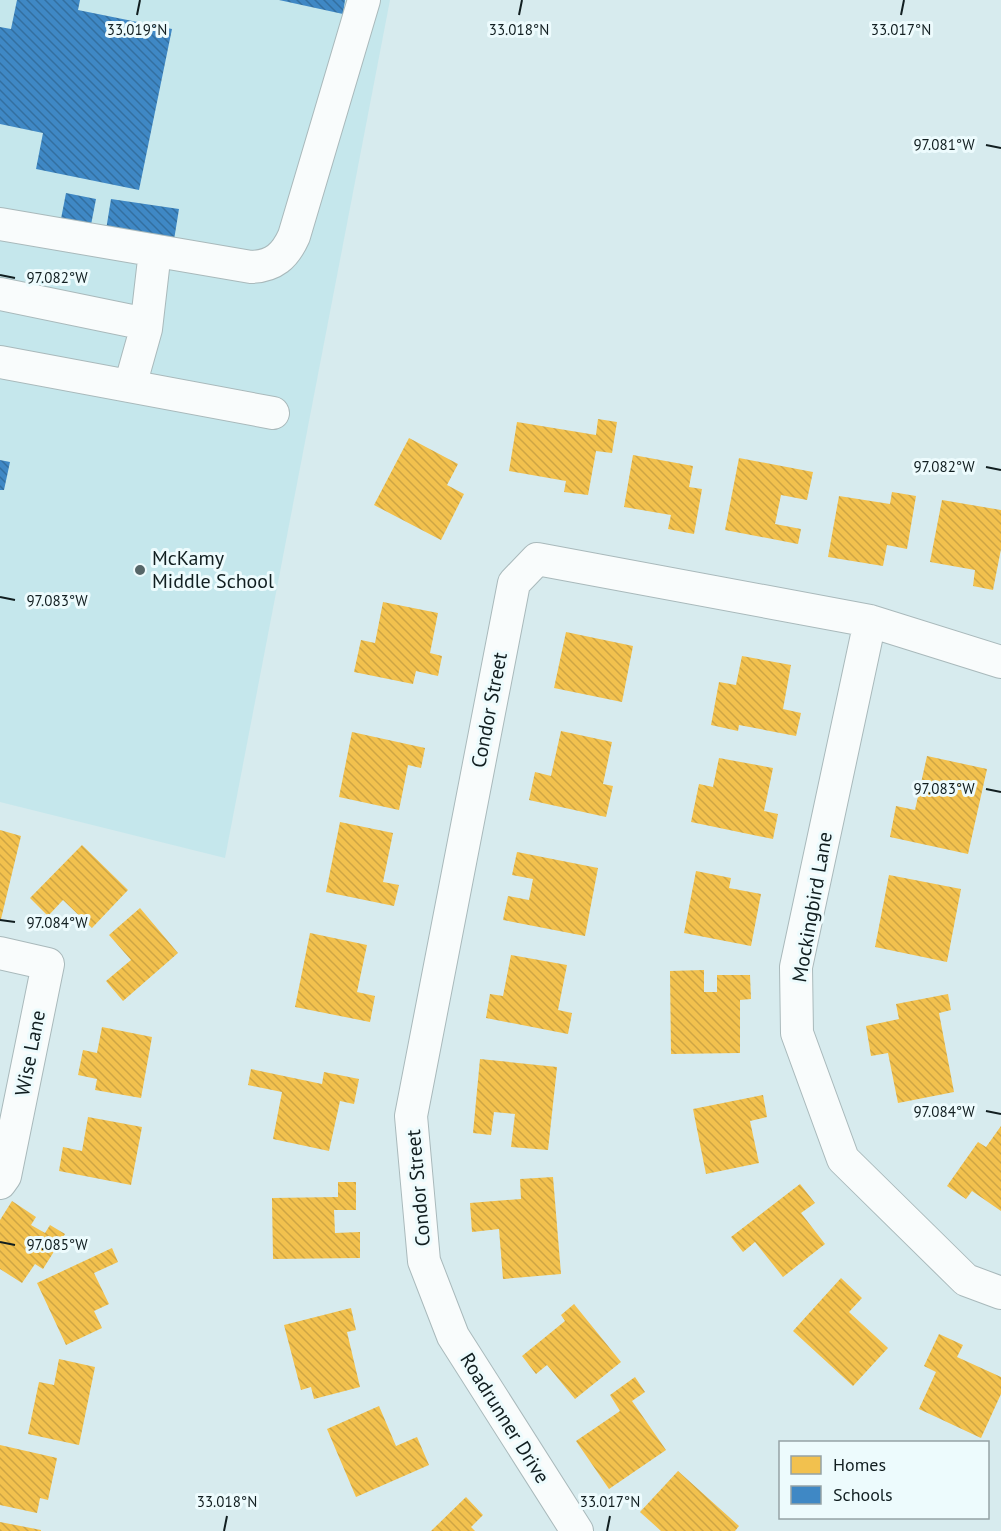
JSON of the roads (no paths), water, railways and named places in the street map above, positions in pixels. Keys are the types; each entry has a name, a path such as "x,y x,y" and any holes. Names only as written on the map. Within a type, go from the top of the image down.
{"street":[{"path":"0,224 251,267 264,267 282,256 294,236 364,0"},
{"path":"130,386 146,324 155,251"},
{"path":"0,294 146,324"},
{"path":"0,362 273,413"},
{"name":"Condor Street","path":"453,1336 424,1261 411,1116 514,583 537,559 870,621 1001,662"},
{"name":"Mockingbird Lane","path":"870,621 796,968 797,1033 843,1159 966,1280 1001,1293"},
{"name":"Wise Lane","path":"0,953 48,964 2,1180"},
{"name":"Roadrunner Drive","path":"453,1336 577,1531"}],"place":[{"name":"McKamy Middle School","path":"140,570"}]}
